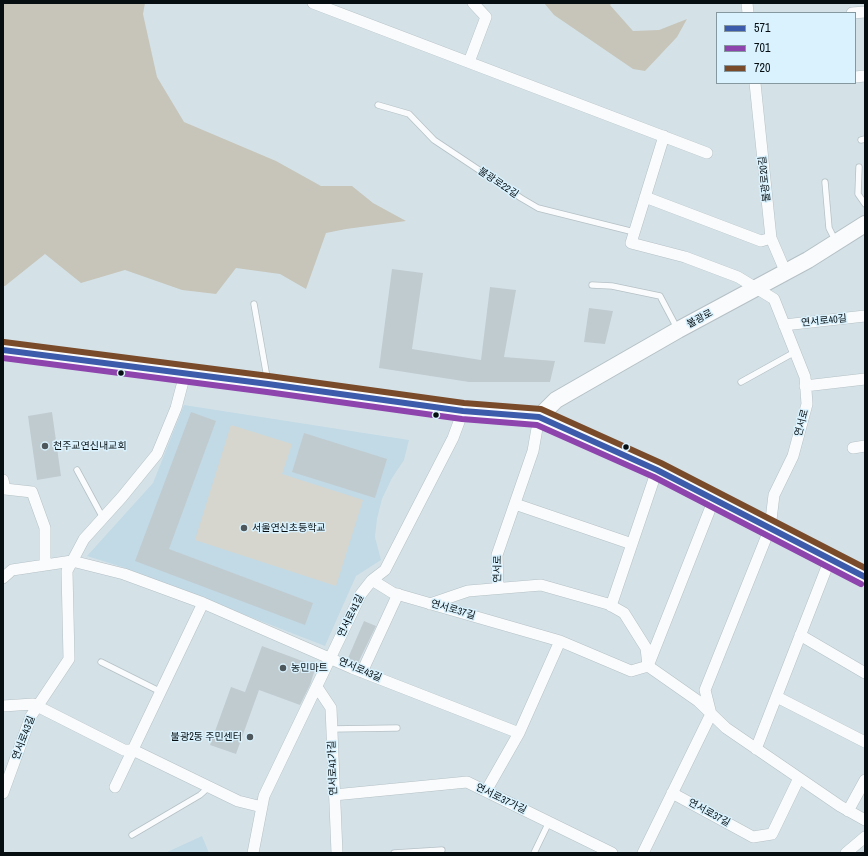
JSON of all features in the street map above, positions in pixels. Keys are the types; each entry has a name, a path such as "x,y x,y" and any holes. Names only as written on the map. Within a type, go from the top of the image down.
{"main road":[{"name":"불광로","path":"539,417 556,400 678,330 786,273 865,224"},
{"path":"3,350 268,384 462,411 539,417 657,470 865,576"}],"street":[{"path":"315,3 708,153"},
{"path":"469,62 486,17 473,3"},
{"name":"불광로20길","path":"756,84 770,238 786,273"},
{"path":"664,136 631,243 685,257 738,277 758,288"},
{"path":"646,197 761,241 770,238"},
{"name":"연서로","path":"711,714 705,690 770,528 774,495 793,456 807,404 805,377 774,299 758,288"},
{"name":"연서로40길","path":"784,325 865,316"},
{"name":"연서로43길","path":"3,793 31,716 69,659 67,571 84,539 157,454 176,408 185,374"},
{"path":"805,386 865,379"},
{"name":"연서로41길","path":"253,853 264,796 361,594 372,580 385,570 453,438 462,411"},
{"name":"연서로","path":"498,588 497,555 533,451 539,417"},
{"path":"853,448 865,446"},
{"path":"611,606 657,470"},
{"path":"3,480 5,489 32,492 45,528 45,565"},
{"path":"648,666 714,499"},
{"path":"515,504 632,544"},
{"path":"756,749 830,559"},
{"path":"3,578 12,570 72,561"},
{"name":"연서로43길","path":"72,561 124,574 203,603 362,672 519,733"},
{"name":"연서로37길","path":"372,580 393,593 560,641 631,671 648,666"},
{"path":"430,604 468,591 541,584 611,606 624,613 646,648 648,666 698,701 726,728 848,811 865,820"},
{"path":"362,672 398,594"},
{"path":"115,787 203,603"},
{"path":"800,635 865,673"},
{"path":"486,791 519,733 560,641"},
{"name":"연서로41가길","path":"317,687 331,708 337,853"},
{"path":"777,697 865,742"},
{"name":"연서로43길","path":"3,706 33,704 124,750 133,750 210,786"},
{"path":"643,853 711,714"},
{"name":"연서로37길","path":"672,793 753,837 772,834 799,778"},
{"path":"848,811 865,780"},
{"name":"연서로37가길","path":"334,795 467,782 612,853"},
{"path":"210,786 238,801 262,807"},
{"path":"846,853 865,838"}],"lane":[{"name":"불광로22길","path":"378,105 409,114 434,140 538,208 634,232"},
{"path":"859,167 858,194 865,204"},
{"path":"825,182 829,228 836,242"},
{"path":"592,285 612,286 660,296 678,330"},
{"path":"254,304 268,384"},
{"path":"741,382 795,352"},
{"path":"76,470 103,518"},
{"path":"101,662 161,692"},
{"path":"331,729 397,728"},
{"path":"132,835 200,795 210,786"},
{"path":"534,853 549,822"},
{"path":"394,853 442,850"}],"shaded area":[{"path":"3,3 145,3 143,14 157,77 184,122 276,161 321,186 352,186 373,203 406,221 326,233 306,289 280,274 236,268 216,294 182,290 125,270 81,283 45,254 5,286 3,286"},
{"path":"544,3 612,3 610,5 633,31 659,30 687,19 677,37 645,71 633,69 554,15"},
{"name":"서울연신초등학교","path":"184,405 409,440 404,460 392,478 382,499 377,519 375,537 381,560 356,576 325,646 122,567 87,556 153,483"},
{"path":"231,425 292,444 282,474 363,500 336,586 195,540"},
{"path":"202,836 209,853 165,853"}],"building":[{"path":"392,269 423,273 412,349 481,360 490,287 516,290 504,357 555,361 550,382 469,382 379,368"},
{"path":"589,308 613,311 605,344 584,342"},
{"name":"천주교연신내교회","path":"52,412 61,476 37,480 28,416"},
{"path":"191,412 216,421 169,549 313,603 305,625 135,561"},
{"path":"304,433 387,459 375,498 292,472"},
{"path":"364,621 376,626 358,663 348,658"},
{"path":"262,646 316,666 310,685 300,705 259,690 236,754 210,745 231,687 245,692"}],"transit line":[{"name":"720","path":"4,342 464,403 541,409 661,463 865,568"},
{"name":"571","path":"3,350 463,411 539,417 657,470 865,577"},
{"name":"701","path":"3,358 462,419 537,425 654,477 861,584"}],"place":[{"name":"천주교연신내교회","path":"45,446"},
{"name":"서울연신초등학교","path":"244,528"},
{"name":"농민마트","path":"283,668"},
{"name":"불광2동 주민센터","path":"250,737"}]}
